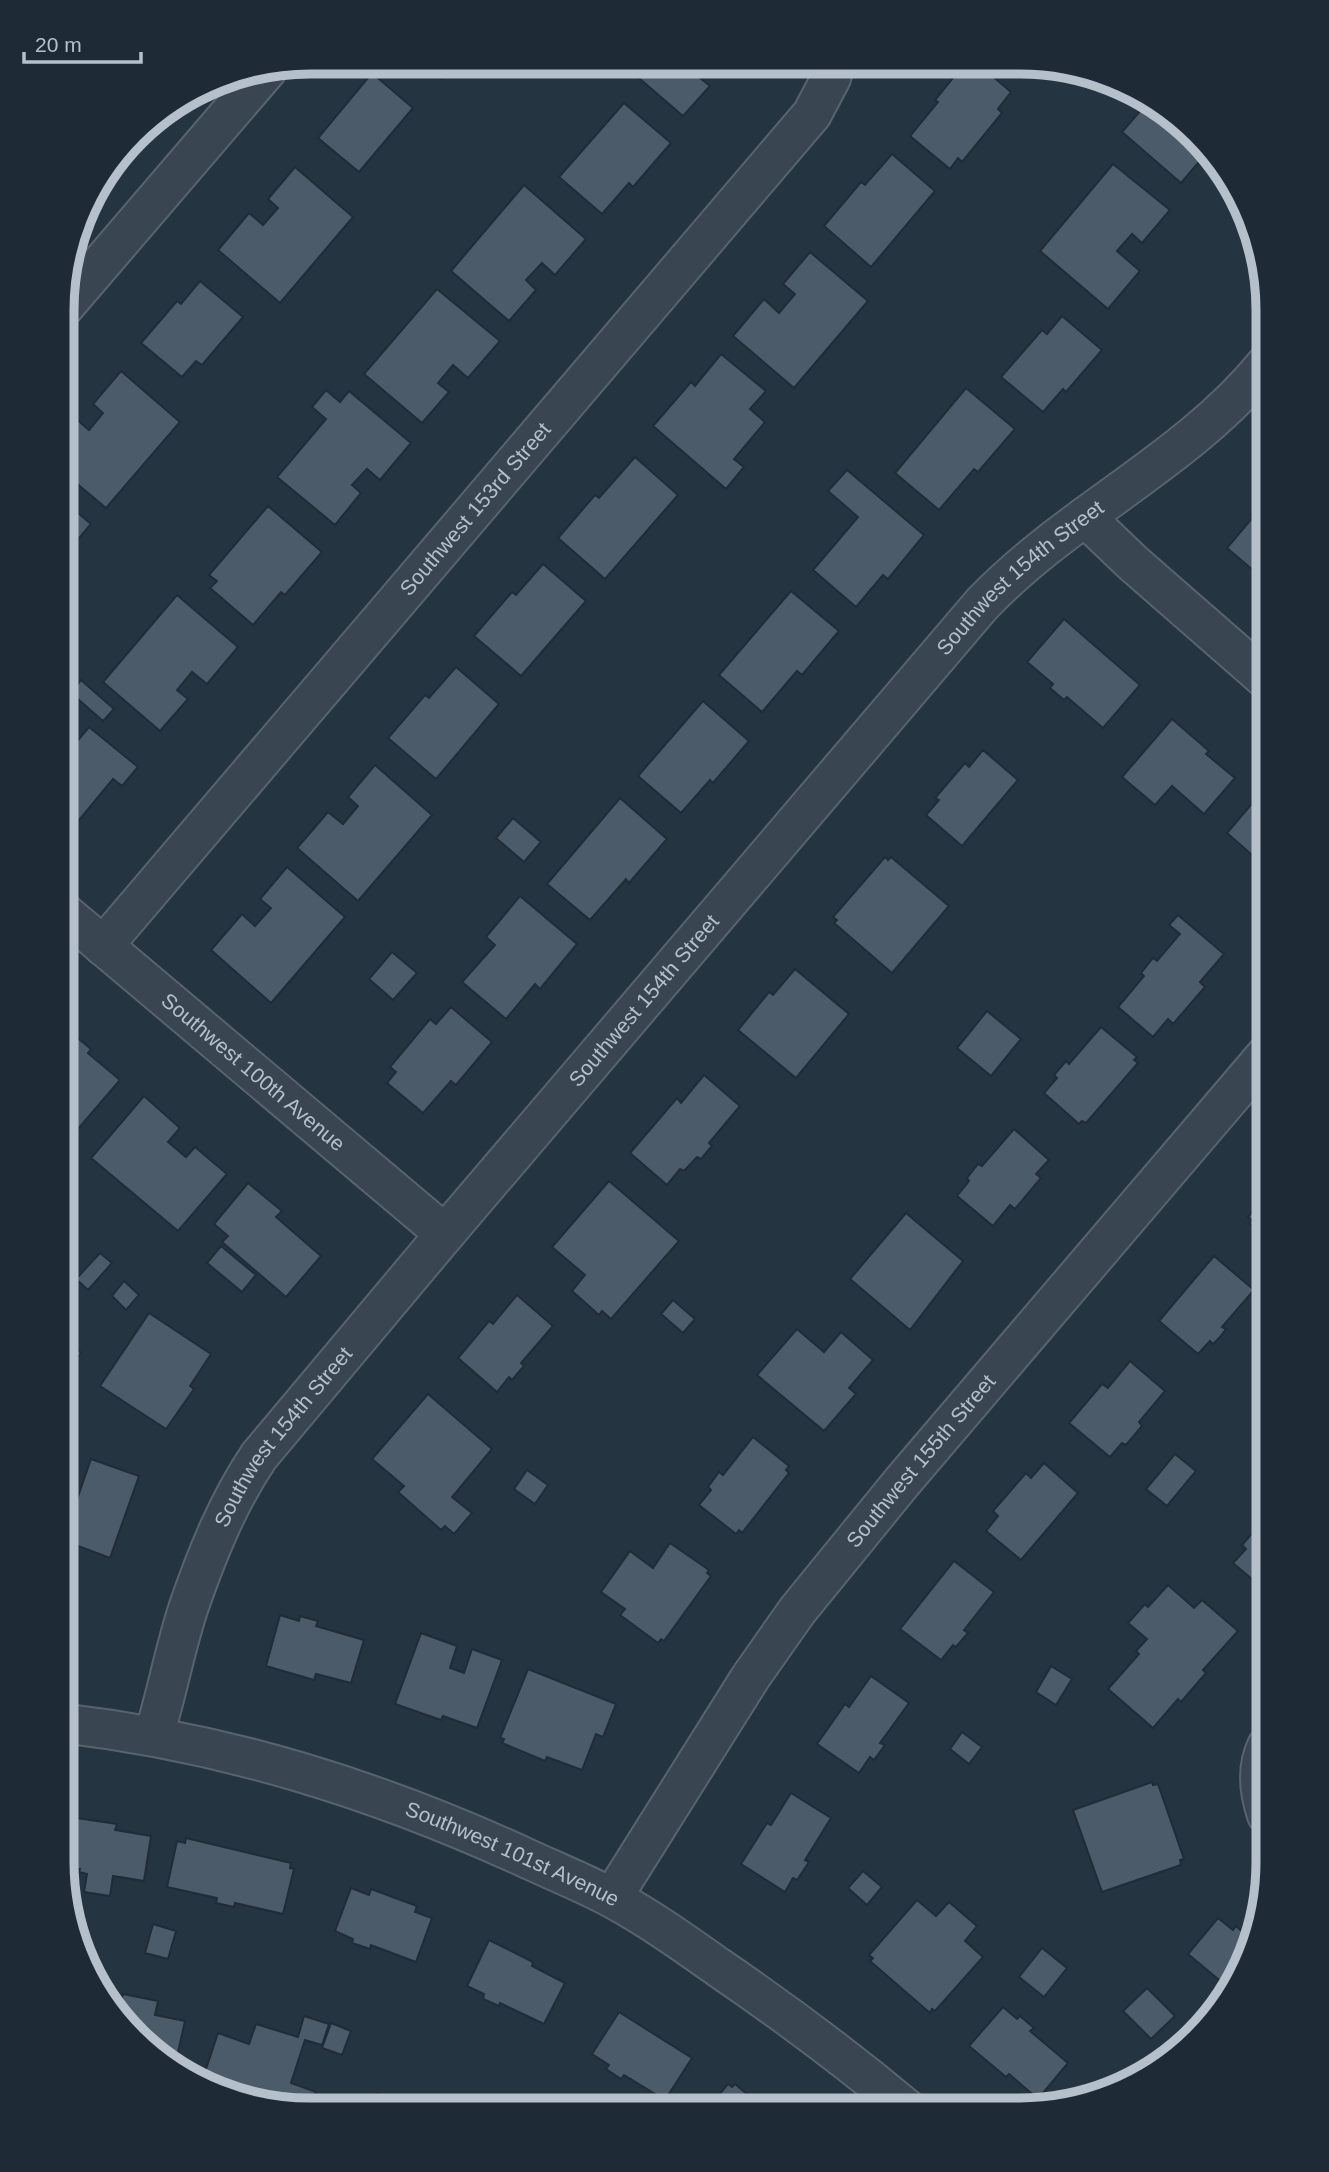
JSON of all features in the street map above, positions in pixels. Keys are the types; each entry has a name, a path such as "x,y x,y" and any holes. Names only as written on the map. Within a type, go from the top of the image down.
{"street":[{"name":"Southwest 153rd Street","path":"103,946 812,114 832,74"},
{"path":"75,294 259,79"},
{"name":"Southwest 154th Street","path":"154,1735 189,1607 220,1527 245,1477 259,1456 982,604 1030,558 1185,445 1230,405 1256,376"},
{"path":"1085,517 1142,571 1256,670"},
{"name":"Southwest 100th Avenue","path":"74,921 445,1234"},
{"name":"Southwest 155th Street","path":"612,1898 750,1678 797,1611 902,1482 1256,1069"},
{"name":"Southwest 101st Avenue","path":"74,1725 154,1735 284,1766 415,1809 612,1898 696,1951 798,2022 894,2099"}],"building":[{"path":"371,74 413,108 359,172 318,138"},
{"path":"634,74 701,74 699,77 710,86 683,116"},
{"path":"956,74 990,74 1011,92 998,109 1002,113 962,162 958,158 950,169 910,136 938,102 935,100"},
{"path":"624,103 671,143 633,187 629,183 602,214 559,177"},
{"path":"1142,108 1163,122 1201,159 1181,183 1122,132"},
{"path":"892,154 935,191 871,267 824,226 861,182 865,185"},
{"path":"1113,164 1170,210 1142,243 1132,234 1117,251 1140,271 1108,309 1040,251"},
{"path":"295,167 353,217 280,303 218,250 249,213 263,225 278,208 268,199"},
{"path":"524,185 586,239 555,275 542,263 526,280 536,290 509,321 451,271"},
{"path":"810,252 868,301 794,388 733,336 764,299 779,313 795,294 783,284"},
{"path":"200,281 243,317 202,365 196,361 182,377 141,343 177,301 181,304"},
{"path":"437,289 500,341 468,378 453,365 438,383 449,392 422,423 364,374"},
{"path":"1062,316 1102,350 1066,392 1063,389 1043,412 1001,377 1042,330 1047,334"},
{"path":"721,354 766,391 750,409 765,422 734,459 744,467 726,489 653,426 691,382 695,386"},
{"path":"121,371 180,422 106,508 74,481 74,419 89,430 103,413 93,404"},
{"path":"966,388 1015,429 978,472 974,469 939,510 895,473"},
{"path":"326,390 340,402 349,391 411,443 380,480 367,469 352,485 361,493 335,525 277,477 326,419 312,407"},
{"path":"635,457 678,495 605,579 558,538 595,495 599,498"},
{"path":"847,470 924,535 888,579 883,575 856,607 813,570 858,517 828,491"},
{"path":"268,506 322,552 285,595 281,592 253,625 210,588 217,581 209,575"},
{"path":"1256,507 1256,573 1227,548 1253,517 1250,514"},
{"path":"74,509 91,524 74,544"},
{"path":"543,564 586,601 521,676 474,636 512,592 516,595"},
{"path":"791,591 839,631 802,675 797,671 762,712 719,675"},
{"path":"177,595 238,647 207,684 192,672 177,690 188,699 160,731 103,682"},
{"path":"1064,619 1140,685 1103,728 1067,697 1064,700 1050,688 1053,684 1027,662"},
{"path":"456,667 499,704 436,779 388,738 425,695 429,698"},
{"path":"81,680 114,709 103,721 74,696 74,689"},
{"path":"703,701 749,741 713,783 710,780 681,813 638,776"},
{"path":"1172,719 1209,751 1206,754 1235,778 1204,814 1172,786 1155,805 1122,777"},
{"path":"89,727 138,767 122,786 113,779 75,825 74,824 74,745"},
{"path":"983,750 1018,780 962,846 926,815 939,800 935,798 965,763 969,767"},
{"path":"375,765 432,815 358,901 297,848 328,812 343,824 358,806 348,797"},
{"path":"620,798 667,839 629,883 626,879 590,920 547,884"},
{"path":"1256,799 1256,858 1227,833"},
{"path":"513,818 541,842 524,862 496,838"},
{"path":"885,857 888,860 891,857 949,906 892,973 834,923 837,920 833,917"},
{"path":"287,867 345,917 271,1003 211,950 242,914 255,926 271,908 260,899"},
{"path":"520,896 577,944 540,989 535,984 506,1019 462,982 495,945 486,937"},
{"path":"1178,915 1224,954 1200,982 1205,987 1173,1024 1168,1019 1153,1037 1118,1007 1144,976 1141,973 1153,958 1157,961 1180,934 1169,925"},
{"path":"392,952 417,973 393,1000 369,979"},
{"path":"795,969 849,1014 796,1078 738,1030 769,992 773,995"},
{"path":"451,1007 492,1042 456,1085 451,1081 423,1113 387,1083 396,1072 390,1067 430,1019 436,1024"},
{"path":"987,1011 1021,1039 991,1076 957,1048"},
{"path":"1101,1027 1137,1057 1134,1060 1138,1063 1086,1123 1082,1121 1079,1124 1044,1093 1057,1078 1054,1075 1066,1061 1069,1064"},
{"path":"74,1035 91,1049 88,1053 120,1080 74,1134"},
{"path":"704,1075 740,1106 709,1143 712,1146 701,1159 697,1157 684,1171 680,1169 667,1185 630,1153 677,1098 681,1103"},
{"path":"144,1096 180,1128 168,1142 186,1157 195,1147 227,1174 178,1231 91,1158"},
{"path":"1014,1129 1049,1160 1036,1174 1041,1178 1015,1209 1010,1205 993,1226 957,1196 978,1164 982,1166"},
{"path":"609,1181 679,1241 611,1319 602,1311 599,1315 572,1291 585,1275 552,1247"},
{"path":"248,1183 282,1211 276,1217 321,1256 286,1297 222,1242 228,1236 214,1224"},
{"path":"1255,1208 1255,1229 1249,1223 1252,1220 1248,1217"},
{"path":"906,1213 963,1261 910,1330 850,1279"},
{"path":"221,1246 256,1275 242,1292 207,1263"},
{"path":"100,1253 112,1263 88,1290 76,1279"},
{"path":"1214,1256 1254,1290 1222,1327 1226,1329 1220,1337 1213,1344 1210,1341 1198,1354 1159,1321"},
{"path":"124,1281 139,1295 126,1310 112,1296"},
{"path":"517,1295 553,1326 521,1363 524,1366 512,1380 509,1377 497,1392 458,1358 489,1321 493,1324"},
{"path":"673,1300 695,1319 683,1333 661,1314"},
{"path":"149,1313 211,1354 190,1386 194,1389 166,1429 100,1386"},
{"path":"797,1329 824,1352 841,1332 873,1360 849,1388 856,1394 824,1431 757,1375"},
{"path":"74,1346 81,1353 74,1362"},
{"path":"1130,1361 1165,1391 1139,1422 1142,1426 1126,1445 1122,1443 1110,1457 1069,1423 1102,1384 1108,1388"},
{"path":"428,1394 492,1449 452,1497 472,1513 454,1534 445,1526 441,1530 398,1492 404,1486 372,1459"},
{"path":"753,1437 789,1466 786,1470 789,1473 742,1533 739,1530 736,1534 699,1505 711,1490 708,1487 719,1472 723,1475"},
{"path":"1175,1454 1196,1471 1167,1506 1146,1489"},
{"path":"91,1459 139,1476 110,1558 74,1544 75,1505"},
{"path":"1044,1463 1078,1493 1021,1560 986,1531 998,1516 993,1511 1026,1473 1031,1478"},
{"path":"527,1470 548,1485 535,1504 514,1489"},
{"path":"1254,1531 1255,1582 1233,1563 1246,1549 1242,1545"},
{"path":"670,1543 709,1570 707,1573 711,1576 664,1641 661,1639 658,1643 620,1615 625,1609 601,1592 630,1551 653,1568"},
{"path":"954,1561 994,1592 964,1630 968,1633 956,1647 953,1645 941,1660 900,1629"},
{"path":"1168,1585 1194,1608 1202,1600 1238,1631 1203,1670 1206,1673 1181,1702 1178,1699 1153,1728 1108,1689 1139,1654 1136,1651 1147,1639 1128,1623 1145,1604 1148,1607"},
{"path":"280,1615 299,1621 300,1616 318,1621 316,1626 364,1640 351,1683 316,1674 314,1680 266,1666"},
{"path":"421,1633 457,1646 450,1668 464,1673 472,1649 502,1660 477,1728 443,1716 441,1720 395,1704"},
{"path":"1051,1666 1072,1679 1056,1705 1036,1692"},
{"path":"528,1669 616,1704 603,1737 596,1734 582,1770 547,1757 545,1761 502,1743 504,1739 500,1738"},
{"path":"871,1676 909,1703 880,1743 885,1745 874,1760 870,1757 859,1773 817,1744 845,1704 849,1707"},
{"path":"962,1732 982,1747 969,1764 950,1749"},
{"path":"1152,1782 1153,1785 1158,1784 1184,1859 1180,1860 1181,1865 1102,1892 1073,1810"},
{"path":"791,1793 831,1818 805,1860 809,1862 797,1880 793,1878 785,1892 741,1864 767,1823 771,1825"},
{"path":"74,1818 117,1824 115,1830 151,1836 144,1881 113,1876 110,1896 84,1892 87,1874 79,1872 80,1869 74,1868"},
{"path":"186,1838 291,1863 290,1868 294,1869 283,1914 235,1903 234,1907 216,1903 217,1898 167,1887 177,1841 185,1843"},
{"path":"863,1871 882,1887 867,1905 848,1888"},
{"path":"351,1888 369,1895 371,1889 417,1906 415,1912 432,1918 416,1962 371,1945 370,1949 352,1943 353,1939 335,1931"},
{"path":"917,1900 936,1916 949,1902 977,1926 965,1941 983,1957 935,2011 932,2009 930,2013 870,1961 873,1958 869,1955"},
{"path":"1218,1918 1233,1930 1236,1926 1244,1933 1222,1982 1188,1954"},
{"path":"153,1924 176,1931 168,1959 145,1953"},
{"path":"489,1940 533,1962 532,1966 565,1983 544,2024 500,2003 499,2006 483,1999 484,1994 467,1986"},
{"path":"1042,1948 1067,1968 1044,1997 1019,1977"},
{"path":"1147,1988 1175,2016 1151,2039 1123,2011"},
{"path":"123,1994 158,2001 155,2015 185,2021 177,2057 143,2029 120,2003"},
{"path":"1003,2007 1034,2028 1030,2031 1068,2063 1040,2097 1036,2097 1009,2074 1006,2077 969,2046"},
{"path":"619,2012 692,2058 663,2099 624,2075 621,2079 606,2069 609,2065 592,2054"},
{"path":"304,2016 329,2024 322,2045 305,2040 291,2083 316,2092 314,2099 249,2090 205,2073 218,2033 249,2044 256,2024 298,2037"},
{"path":"331,2023 351,2031 342,2055 322,2048"},
{"path":"728,2084 732,2087 735,2084 753,2099 715,2099"},
{"path":"377,2093 390,2099 374,2099"}]}
